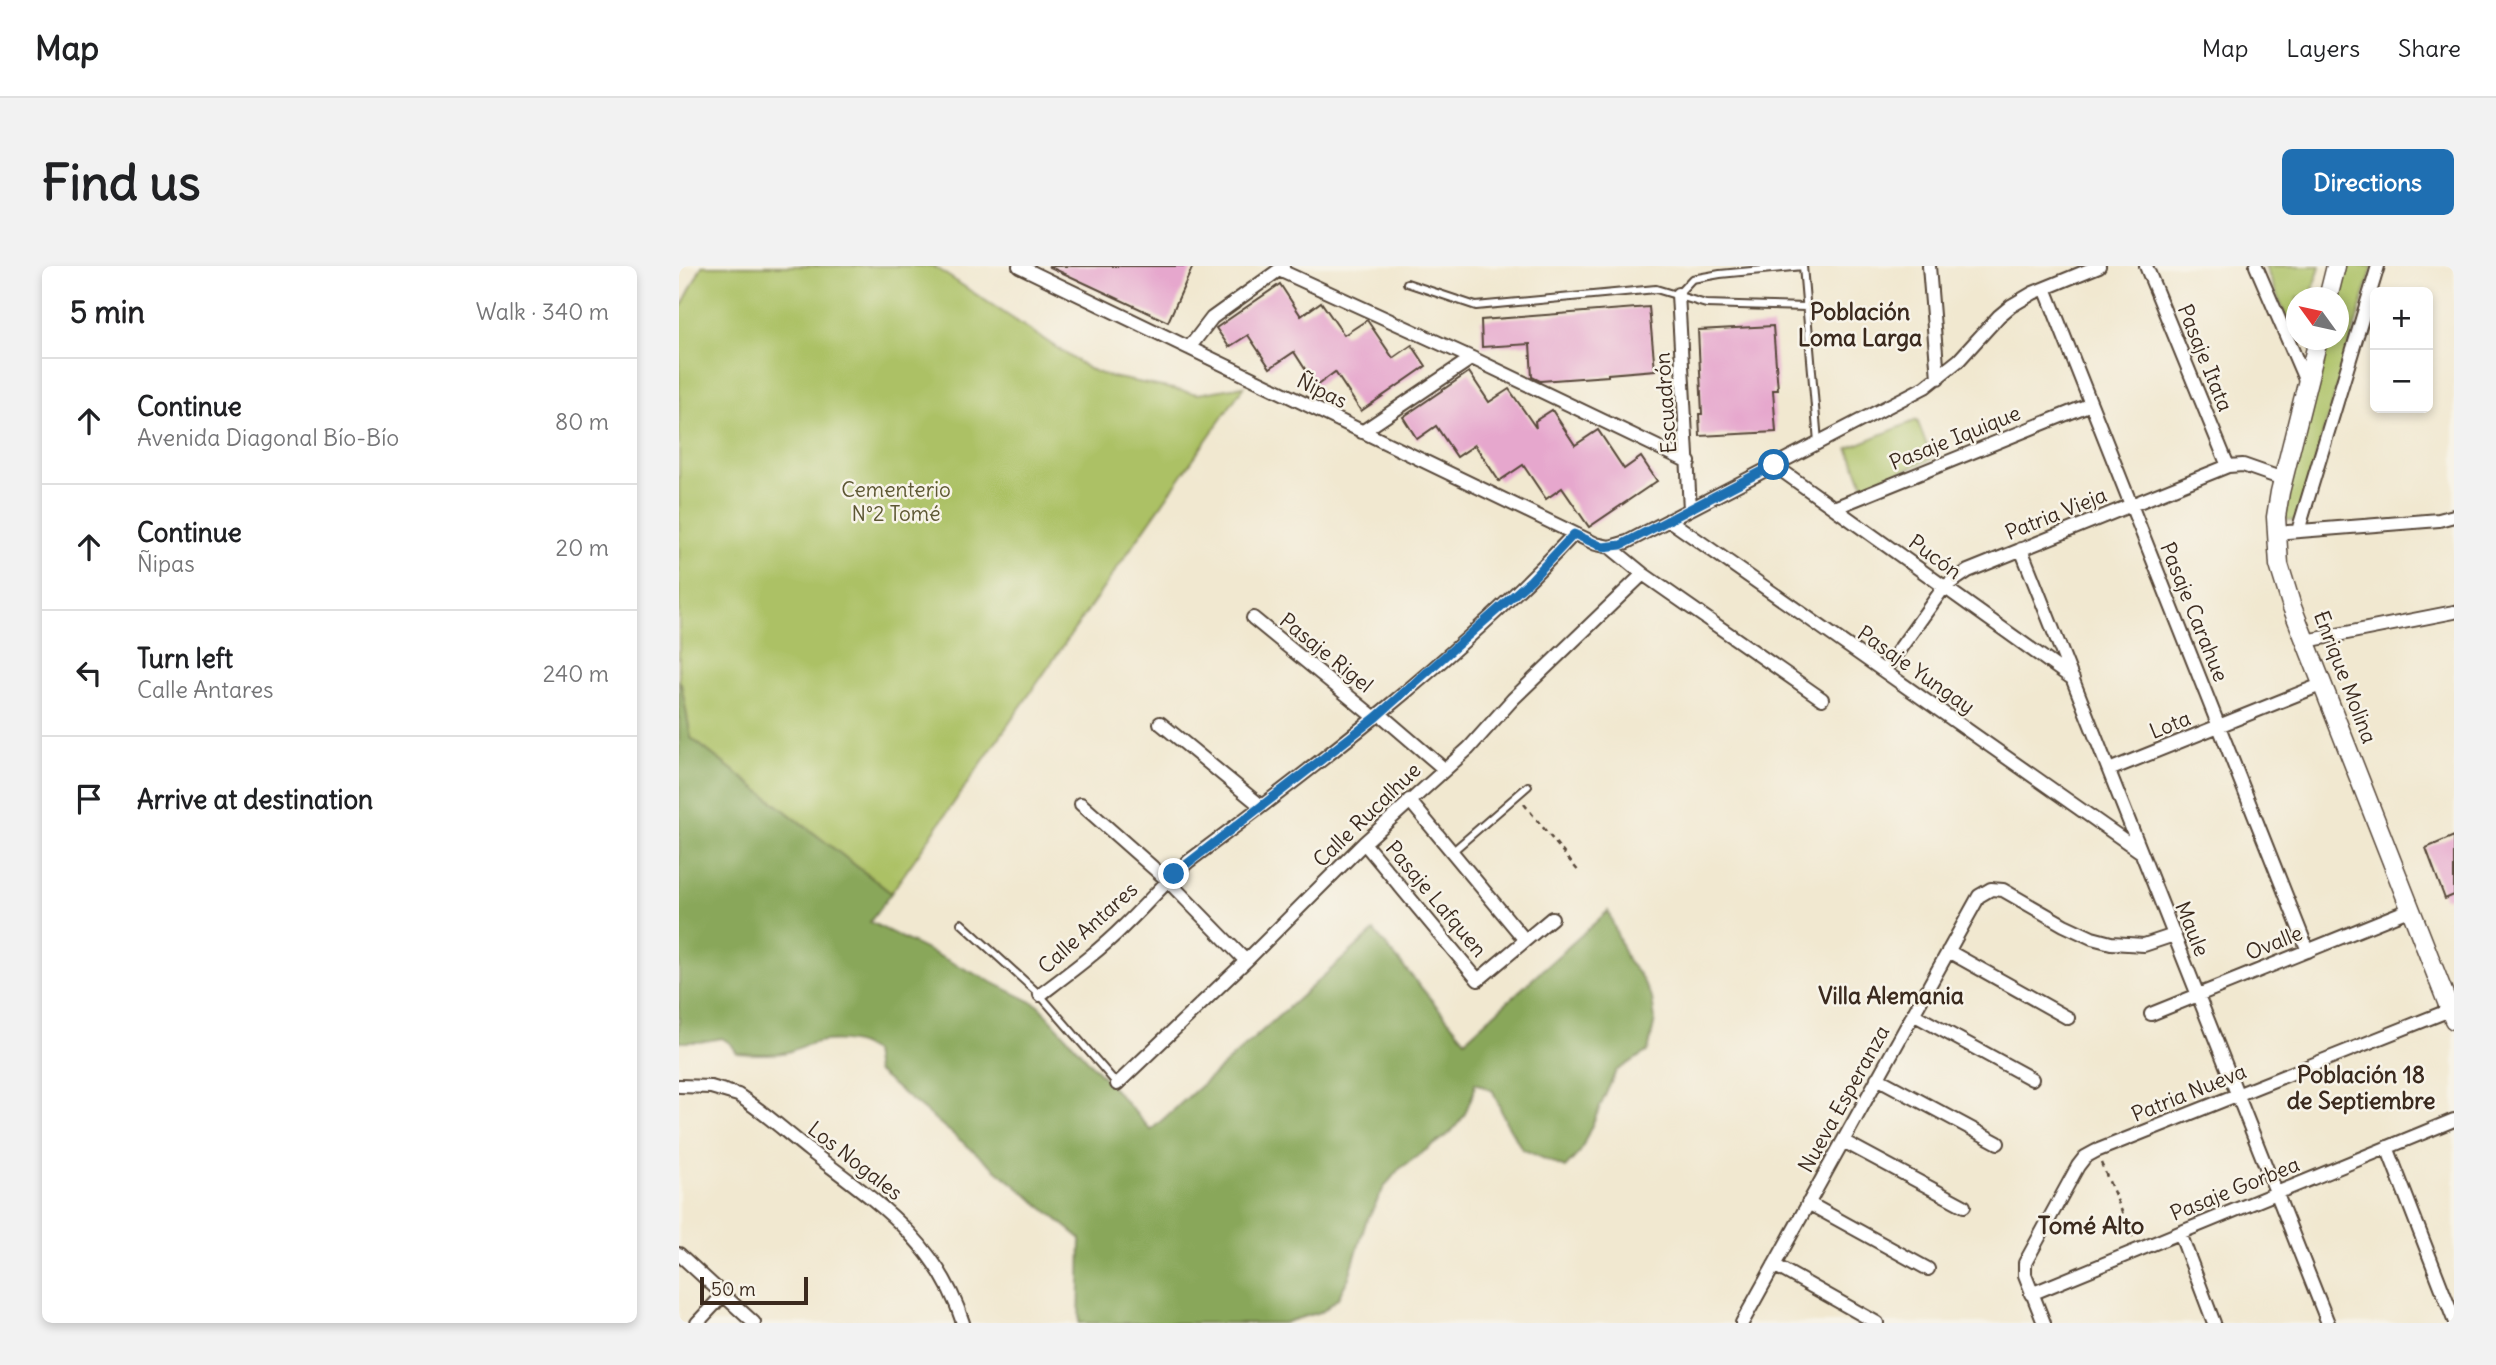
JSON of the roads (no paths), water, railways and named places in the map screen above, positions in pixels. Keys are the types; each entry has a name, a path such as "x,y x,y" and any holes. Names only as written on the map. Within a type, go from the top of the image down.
{"main road":[{"path":"2331,287 2336,266"},
{"name":"Enrique Molina","path":"2316,350 2278,504 2276,533 2283,579 2452,1015"}],"street":[{"name":"Ñipas","path":"1019,266 1574,534 1610,547 1643,574 1822,699"},
{"path":"1929,266 1938,378"},
{"path":"1610,547 1627,542 1925,387 1959,360 1999,316 2022,299 2099,266"},
{"name":"Pasaje Itata","path":"2146,266 2228,466"},
{"path":"2256,266 2307,384"},
{"path":"2298,531 2378,266"},
{"path":"1189,348 1212,318 1282,268 1689,462"},
{"name":"Pasaje Carahue","path":"2045,288 2308,951"},
{"name":"Escuadrón","path":"1678,294 1691,509"},
{"path":"1362,432 1472,358"},
{"name":"Pasaje Iquique","path":"1834,508 2091,404"},
{"name":"Pucón","path":"1774,465 2073,680"},
{"path":"2228,466 2243,465 2283,480"},
{"name":"Patria Vieja","path":"1884,671 1944,587 1961,574 2228,466"},
{"path":"2276,533 2439,520 2454,516"},
{"name":"Pasaje Yungay","path":"1669,520 2141,852"},
{"name":"Calle Antares","path":"1040,995 1091,956 1123,927 1167,880 1377,716 1531,580 1574,534"},
{"name":"Maule","path":"2021,549 2328,1323"},
{"name":"Calle Rucalhue","path":"1117,1084 1409,800 1469,748 1513,699 1643,574"},
{"path":"2306,641 2454,612"},
{"name":"Pasaje Rigel","path":"1253,618 1444,768"},
{"name":"Lota","path":"2109,770 2323,684"},
{"path":"1160,723 1261,806"},
{"path":"1409,800 1525,940 1552,918"},
{"path":"1081,804 1167,880 1246,961"},
{"name":"Pasaje Lafquen","path":"1364,843 1478,981 1525,940"},
{"name":"Nueva Esperanza","path":"1742,1323 1975,901 1985,892 1991,889 2003,890 2064,925 2111,943 2144,945 2174,935"},
{"name":"Ovalle","path":"2151,1014 2411,909"},
{"path":"1948,951 2068,1018"},
{"path":"1913,1014 2032,1079"},
{"name":"Patria Nueva","path":"2044,1323 2031,1294 2025,1271 2027,1260 2085,1157 2238,1095 2452,1015"},
{"path":"1877,1078 1998,1143"},
{"name":"Los Nogales","path":"679,1086 711,1087 738,1096 876,1200 899,1220 925,1251 953,1297 963,1323"},
{"name":"Pasaje Gorbea","path":"2031,1294 2454,1120"},
{"path":"1843,1140 1963,1206"},
{"path":"2387,1147 2454,1320"},
{"path":"1808,1203 1928,1269"},
{"path":"2179,1233 2214,1323"},
{"path":"679,1255 754,1323"},
{"path":"1774,1265 1877,1323"},
{"path":"697,1323 723,1295"}],"lane":[{"path":"1678,294 1692,279 1803,266 1818,442"},
{"path":"1407,283 1476,306 1656,289 1706,304 1807,307"},
{"path":"1453,851 1528,786"},
{"path":"961,923 1040,995 1117,1084"}],"district":[{"name":"Población Loma Larga","path":"1860,325"},
{"name":"Villa Alemania","path":"1891,996"},
{"name":"Población 18 de Septiembre","path":"2361,1088"},
{"name":"Tomé Alto","path":"2091,1226"}],"park label":[{"name":"Cementerio N°2 Tomé","path":"896,502"}]}
